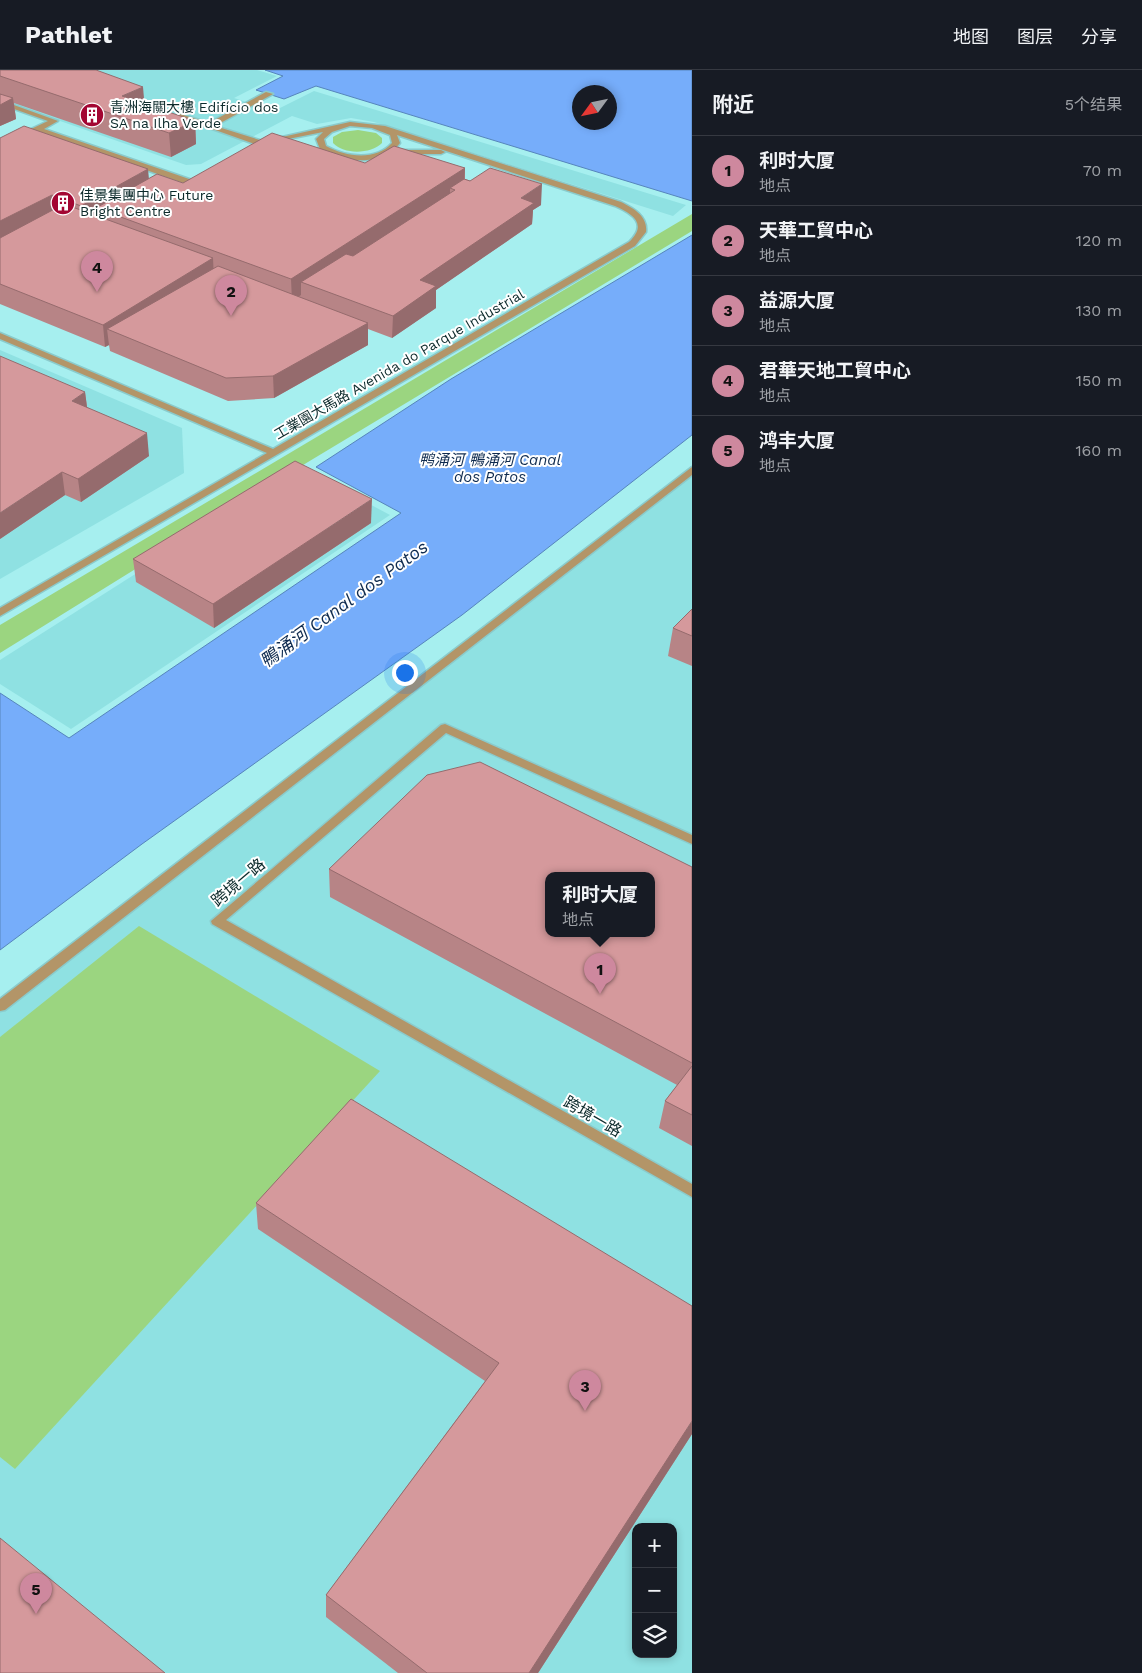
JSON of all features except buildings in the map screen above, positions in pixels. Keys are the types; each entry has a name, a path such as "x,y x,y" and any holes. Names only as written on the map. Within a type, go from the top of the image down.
{"street":[{"path":"208,126 269,94"},
{"path":"0,102 54,121 23,136"},
{"path":"171,114 264,143"},
{"name":"工業園大馬路 Avenida do Parque Industrial","path":"0,613 632,244 642,234 641,220 622,206 382,128 359,124 336,127 280,137 255,148"},
{"path":"331,152 324,147 320,139 325,132 336,127"},
{"path":"378,154 389,150 396,143 393,134 382,128"},
{"path":"38,129 192,183 208,174"},
{"name":"工業園大馬路 Avenida do Parque Industrial","path":"264,143 281,141 307,144 353,157 422,151 473,158"},
{"path":"0,336 274,453"},
{"path":"0,1006 692,470"},
{"name":"跨境一路","path":"692,840 445,728 217,921 692,1191"}],"shaded area":[{"path":"0,70 257,70 277,76 234,98 274,111 314,91 686,205 673,216 374,122 351,118 317,124 292,116 201,164 186,165 0,100"},
{"path":"0,350 182,428 184,473 0,579"},
{"path":"302,468 390,515 71,729 0,684 0,660"},
{"path":"692,470 692,1673 0,1673 0,1006"}],"green space":[{"path":"358,130 376,133 382,138 382,143 377,147 358,152 344,150 333,143 333,137 342,132"},
{"path":"692,214 692,231 308,462 0,653 0,625"},
{"path":"139,926 380,1071 15,1469 0,1457 0,1037"}],"water":[{"path":"265,70 692,70 692,201 316,86 284,99 256,90 283,76"},
{"name":"鸭涌河 鴨涌河 Canal dos Patos","path":"692,235 692,435 462,615 142,844 0,950 0,693 69,738 401,513 316,467 451,379"}],"place":[{"name":"青洲海關大樓 Edifício dos SA na Ilha Verde","path":"92,115"},
{"name":"佳景集團中心 Future Bright Centre","path":"63,203"},
{"name":"君華天地工貿中心","path":"97,292"},
{"name":"天華工貿中心","path":"231,316"},
{"name":"利时大厦","path":"600,994"},
{"name":"益源大厦","path":"585,1411"},
{"name":"鸿丰大厦","path":"36,1614"}],"water label":[{"name":"鴨涌河 Canal dos Patos","path":"344,604"}]}
